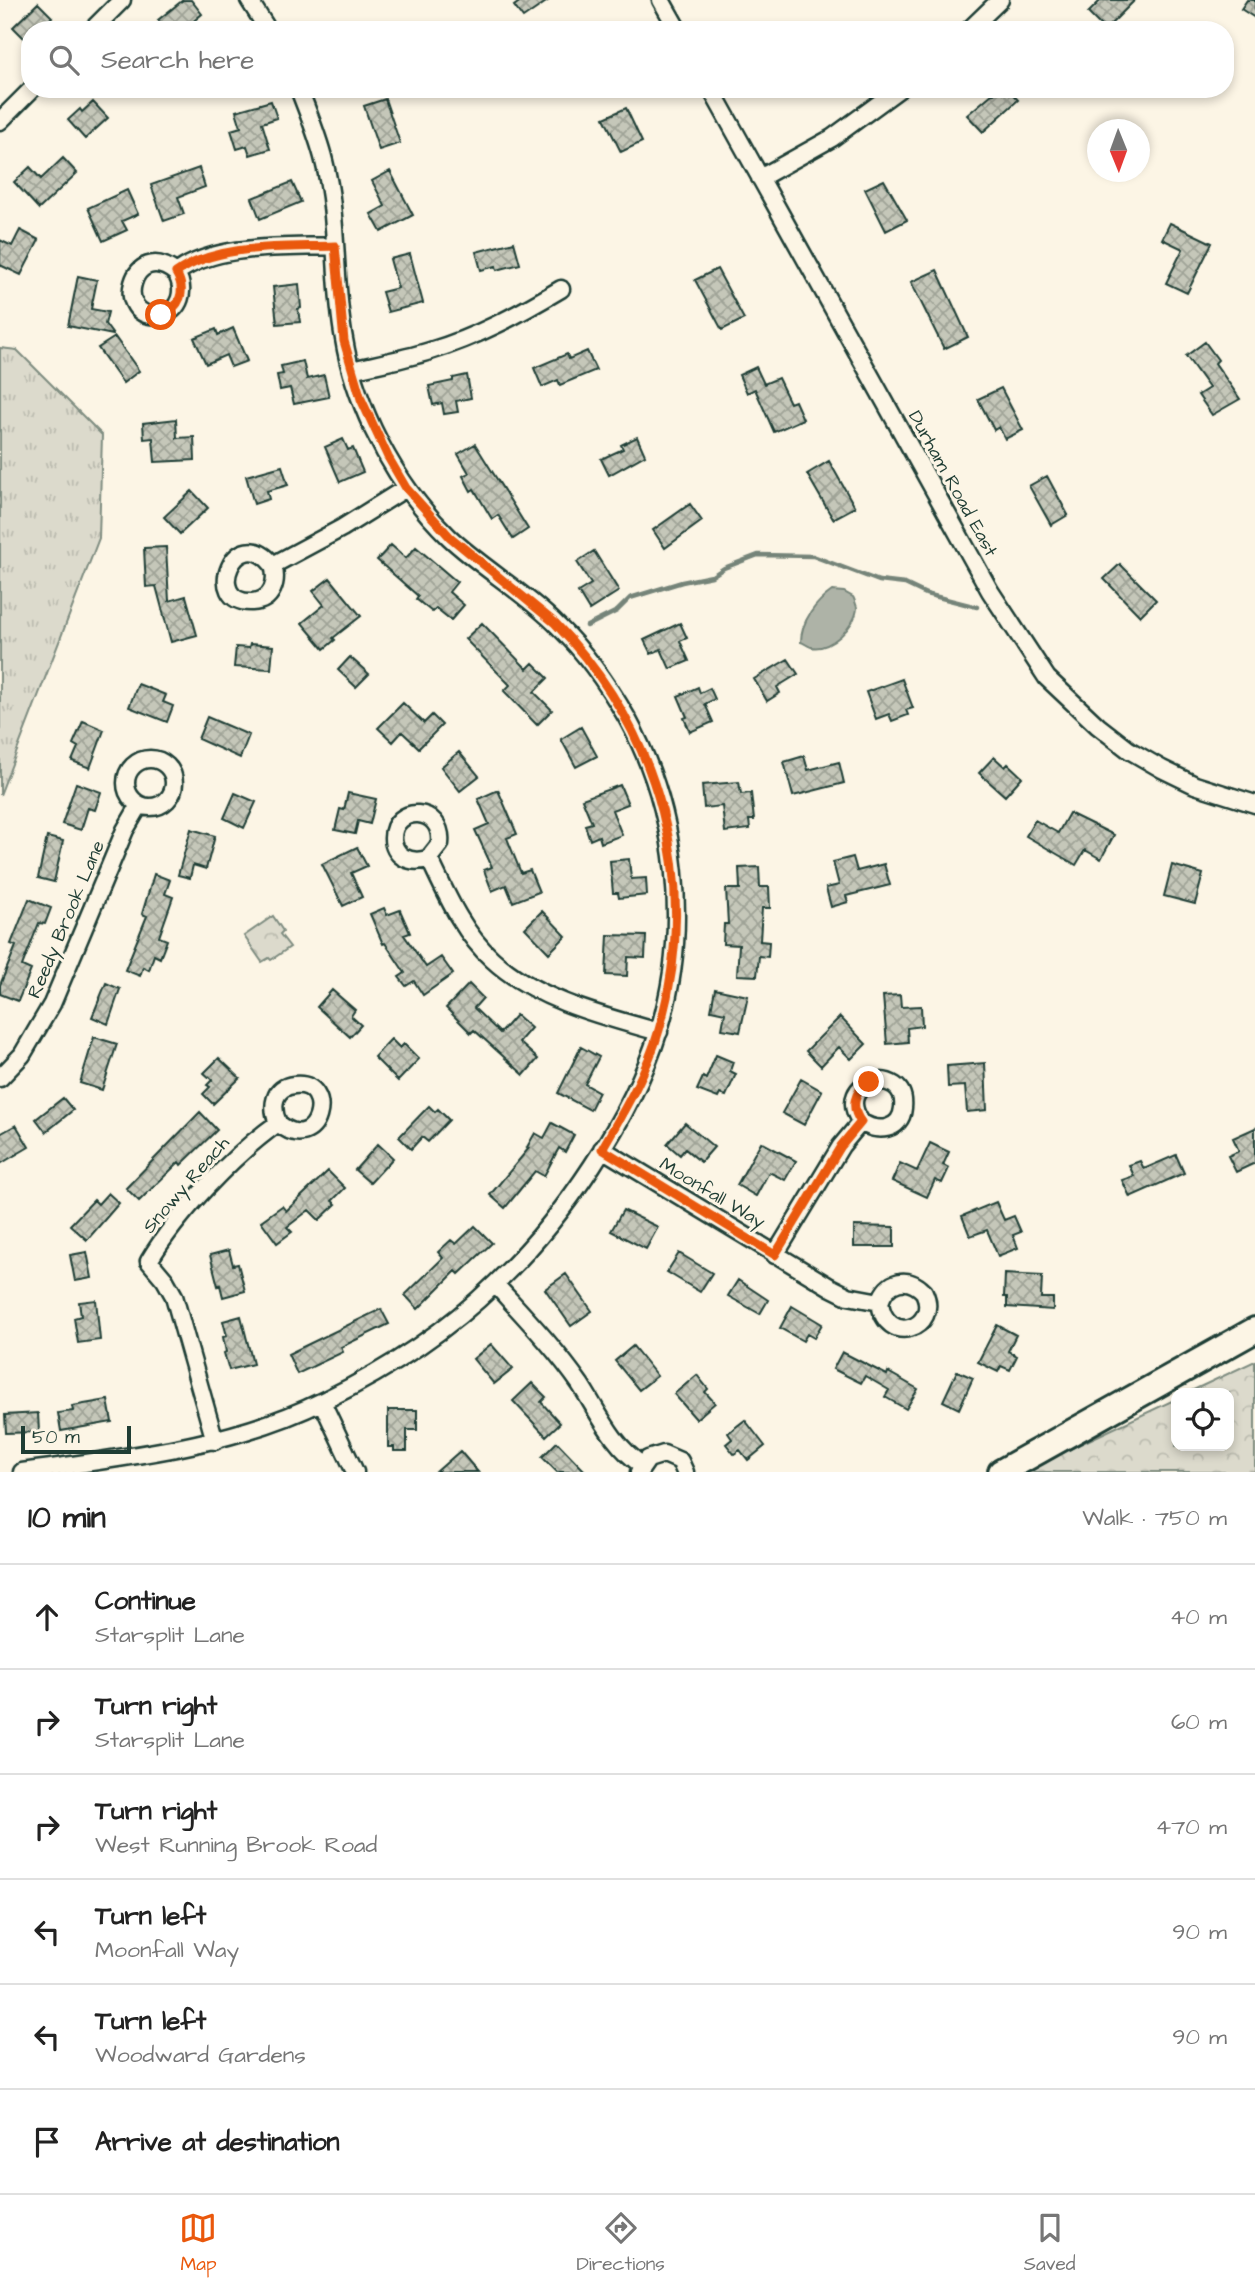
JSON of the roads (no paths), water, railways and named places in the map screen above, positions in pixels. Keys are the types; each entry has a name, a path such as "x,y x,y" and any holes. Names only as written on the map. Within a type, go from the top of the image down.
{"main road":[{"path":"1001,1472 1255,1330"}],"street":[{"path":"101,21 122,0"},
{"path":"249,0 262,21"},
{"path":"661,0 673,21"},
{"path":"978,21 1000,0"},
{"path":"0,121 23,98"},
{"path":"22,1472 132,1464 257,1428 322,1402 402,1357 463,1312 495,1284 550,1223 602,1149 626,1108 659,1032 670,985 674,953 674,878 662,807 639,744 597,670 555,623 450,537 406,488 374,431 351,370 342,330 325,162 302,98"},
{"name":"Durham Road East","path":"716,98 990,591 1047,678 1098,726 1129,750 1195,785 1255,804"},
{"path":"760,177 832,138 887,98"},
{"path":"176,273 212,254 335,246"},
{"path":"351,370 459,341 514,316 561,289"},
{"path":"273,565 342,528 406,488"},
{"name":"Reedy Brook Lane","path":"0,1078 22,1055 52,1004 125,830 139,806"},
{"path":"429,858 460,919 490,958 512,975 538,990 572,1004 659,1032"},
{"path":"775,1255 841,1146 861,1122"},
{"name":"Snowy Reach","path":"215,1441 174,1296 149,1261 166,1233 196,1200 249,1144 278,1123"},
{"name":"Moonfall Way","path":"602,1149 775,1255 848,1296 880,1302"},
{"path":"495,1284 553,1349 580,1384 616,1442 641,1469 655,1455 664,1454 680,1461 685,1472"},
{"path":"322,1402 355,1472"}],"waterway":[{"path":"587,626 617,611 630,598 712,576 724,568 758,555 813,556 879,581 905,584 926,594 977,607"}]}
